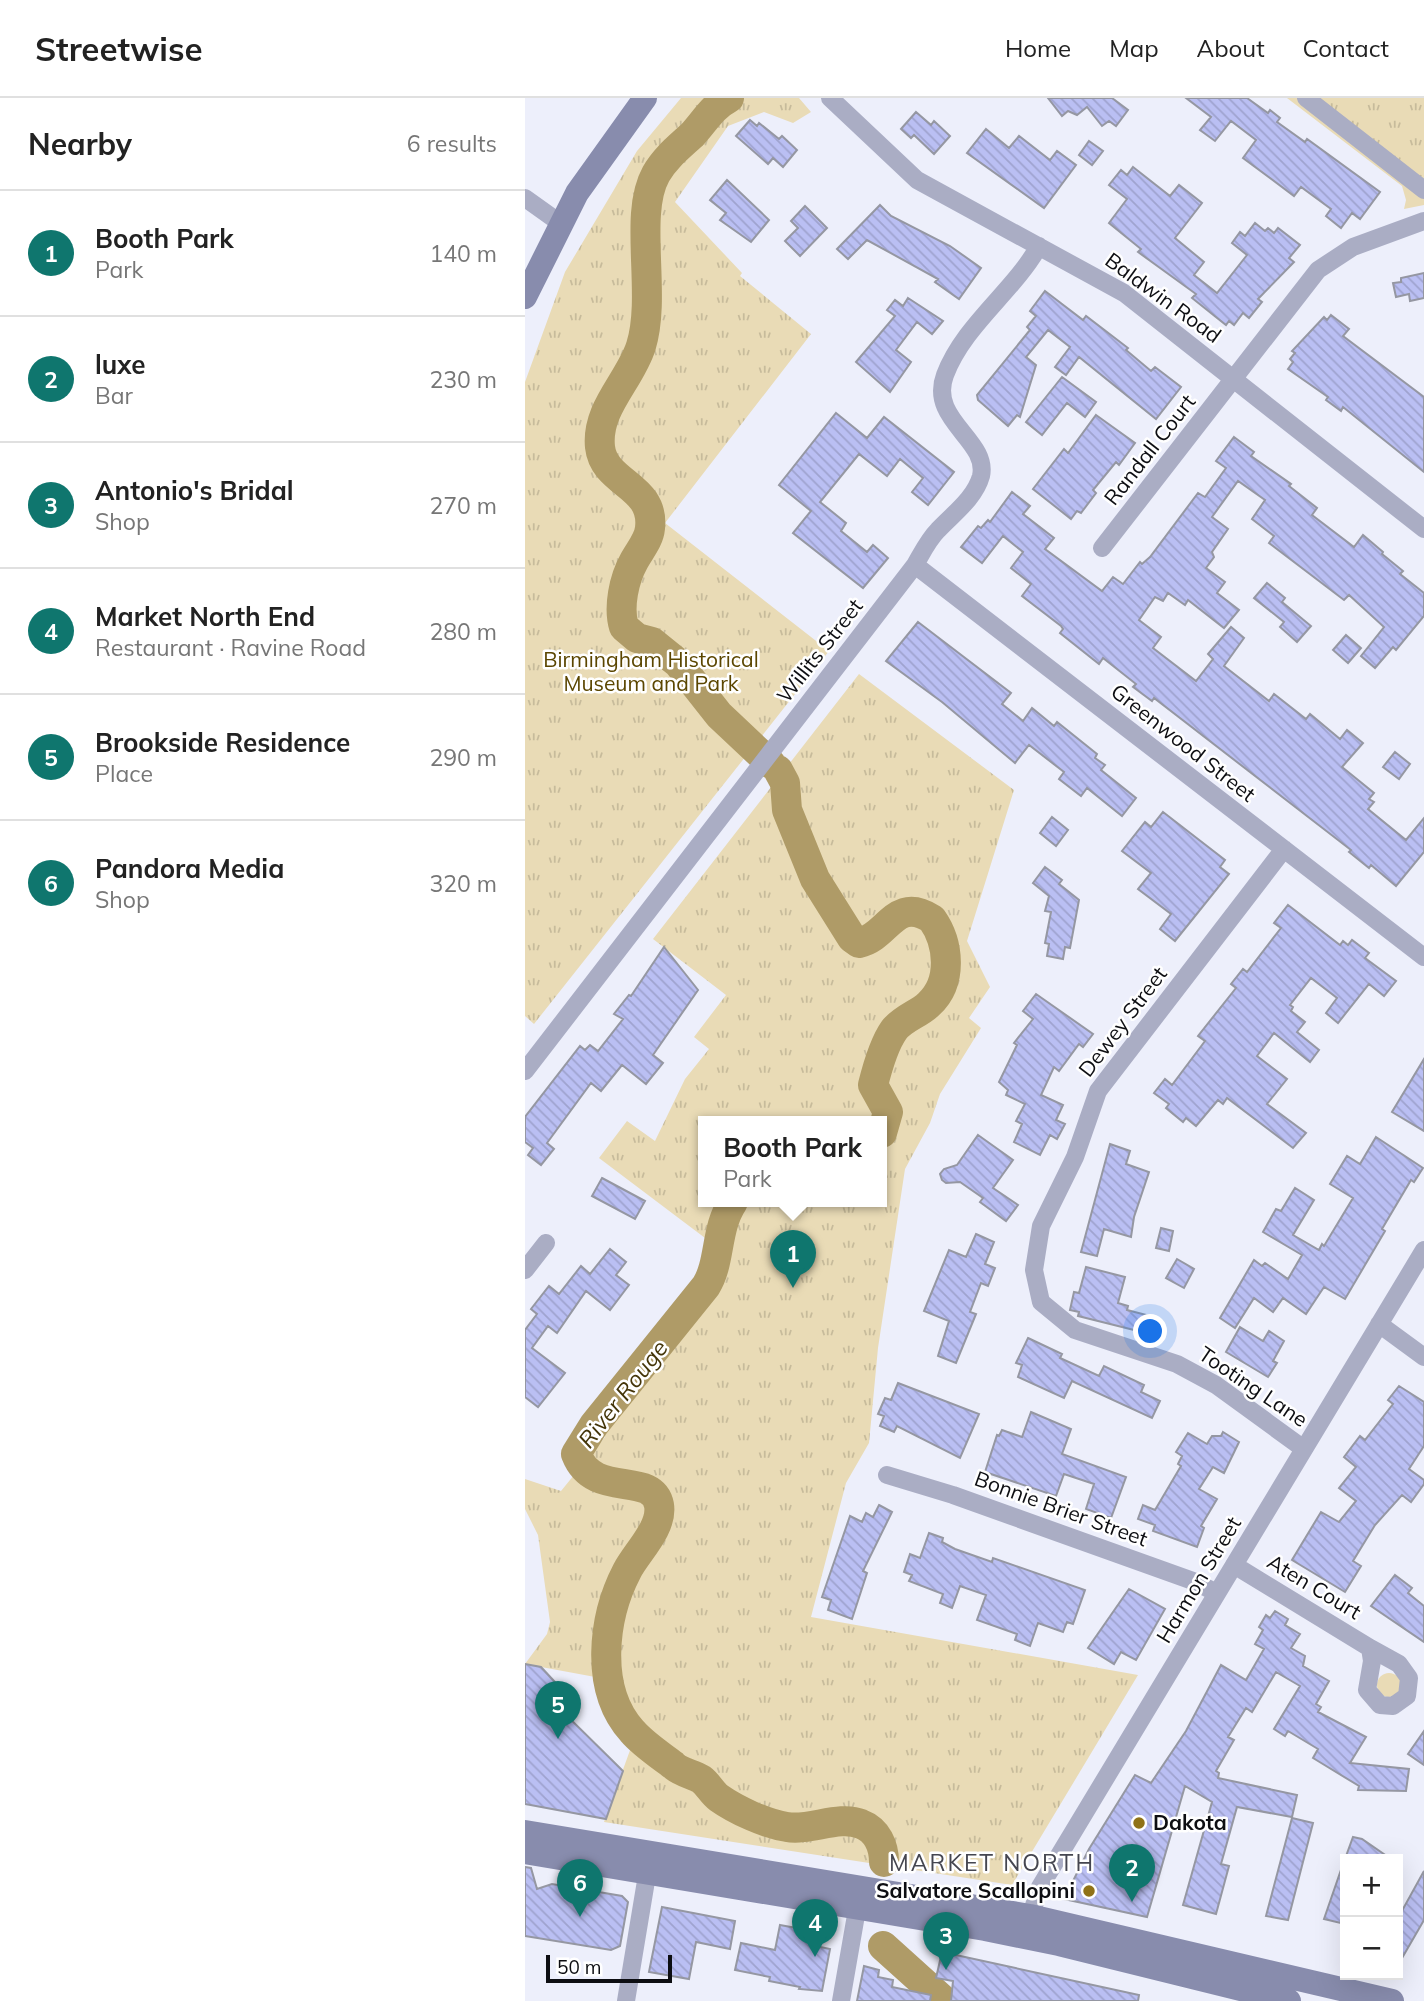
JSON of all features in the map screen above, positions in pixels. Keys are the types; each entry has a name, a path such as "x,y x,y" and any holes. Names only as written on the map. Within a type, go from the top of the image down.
{"street":[{"path":"525,297 560,223 595,163 645,98"},
{"path":"1306,98 1424,190"},
{"name":"Baldwin Road","path":"836,104 917,180 1117,288 1424,529"},
{"path":"525,198 560,223"},
{"name":"Randall Court","path":"1102,548 1235,380 1307,283 1328,261 1353,247 1424,221"},
{"name":"Willits Street","path":"525,1071 915,565 926,544 974,490 982,466 979,456 949,418 944,404 944,378 976,326 1025,270 1039,246"},
{"name":"Greenwood Street","path":"915,565 1424,957"},
{"name":"Dewey Street","path":"1036,1244 1050,1205 1083,1139 1097,1091 1284,849"},
{"path":"525,1269 546,1243"},
{"name":"Tooting Lane","path":"1036,1244 1035,1284 1041,1302 1051,1313 1089,1336 1161,1357 1196,1374 1304,1449"},
{"name":"Harmon Street","path":"1027,1927 1039,1887 1424,1250"},
{"path":"1379,1324 1424,1357"},
{"name":"Bonnie Brier Street","path":"887,1475 953,1495 1143,1563 1217,1594"},
{"name":"Aten Court","path":"1234,1566 1370,1648"},
{"path":"525,1832 649,1862 1027,1927 1257,1982 1392,2001"},
{"path":"525,1852 649,1862"},
{"path":"626,2001 649,1862"},
{"path":"841,2001 859,1897"},
{"path":"1257,1982 1289,2001"}],"green space":[{"name":"Birmingham Historical Museum and Park","path":"681,98 799,98 811,112 793,123 764,112 728,126 675,202 742,273 740,276 811,334 665,523 829,651 534,1024 525,1016 525,382 565,272 637,151"},
{"path":"1287,98 1424,98 1424,205 1404,209 1406,200 1402,186"},
{"path":"859,674 1014,790 967,941 990,987 969,1018 981,1028 940,1094 930,1123 905,1169 878,1348 869,1443 846,1483 811,1617 1138,1675 1012,1885 604,1822 633,1742 622,1731 606,1679 525,1664 547,1634 550,1622 538,1535 525,1509 525,1479 561,1491 605,1437 599,1405 683,1332 713,1244 599,1158 627,1121 655,1141 685,1079 709,1049 694,1037 726,995 653,939"},
{"path":"1389,1673 1397,1677 1401,1685 1397,1693 1389,1697 1381,1693 1377,1685 1381,1677"}],"building":[{"path":"1048,98 1112,98 1128,110 1116,126 1109,121 1102,126 1087,107 1077,115 1068,111 1062,116"},
{"path":"1186,98 1247,98 1268,113 1270,110 1280,118 1277,122 1305,142 1307,139 1380,192 1360,219 1352,213 1341,228 1326,216 1331,209 1301,187 1294,196 1243,158 1256,140 1231,121 1215,141 1200,130 1211,117"},
{"path":"916,112 931,125 934,121 950,136 934,154 914,135 911,138 901,129"},
{"path":"750,120 757,126 759,123 779,139 782,136 797,150 783,167 773,158 768,164 736,136"},
{"path":"986,129 1009,148 1019,136 1050,160 1057,151 1076,165 1044,208 967,153"},
{"path":"1089,141 1103,151 1092,165 1079,155"},
{"path":"1133,167 1170,196 1179,185 1202,203 1175,238 1204,262 1194,275 1217,293 1247,255 1232,243 1240,232 1245,236 1255,223 1265,231 1268,228 1274,233 1278,228 1300,245 1289,258 1294,262 1258,299 1262,302 1249,318 1243,313 1234,325 1229,321 1226,325 1192,298 1196,294 1138,252 1141,249 1109,223 1127,199 1109,185 1121,170 1127,175"},
{"path":"727,180 769,220 751,242 720,220 726,213 710,200"},
{"path":"880,205 891,216 950,246 981,268 959,299 935,282 938,279 867,240 848,259 837,249"},
{"path":"805,206 827,228 800,256 785,241 798,228 791,221"},
{"path":"1424,273 1424,298 1410,301 1409,294 1396,297 1393,283 1401,282 1401,278"},
{"path":"1045,291 1083,320 1086,316 1128,348 1126,350 1151,371 1155,367 1181,387 1156,419 1079,357 1066,375 1055,367 1070,347 1048,330 1026,357 1036,365 1020,417 1017,415 1008,426 978,400 977,395 1030,330 1027,327 1036,316 1030,311"},
{"path":"908,298 943,321 932,334 917,322 896,350 911,362 890,392 856,362 895,316 887,310 895,300 903,306"},
{"path":"1331,315 1349,329 1343,336 1424,397 1424,472 1343,407 1341,411 1326,400 1328,397 1288,369 1293,362 1290,359 1295,353 1292,351 1324,317 1327,320"},
{"path":"1062,377 1096,402 1085,417 1067,403 1042,435 1026,422"},
{"path":"836,413 867,438 884,417 954,472 928,505 912,492 923,478 900,459 887,476 859,454 820,502 846,523 841,531 867,552 873,545 888,558 863,588 793,533 811,511 779,485"},
{"path":"1096,415 1135,443 1119,465 1116,462 1093,490 1096,493 1081,513 1077,511 1071,519 1033,489 1064,449 1068,453"},
{"path":"1234,437 1254,452 1251,456 1291,484 1289,486 1317,508 1312,515 1354,547 1363,535 1383,552 1382,554 1403,571 1400,574 1424,593 1424,616 1396,650 1393,647 1375,668 1361,656 1384,627 1349,595 1344,600 1269,543 1274,536 1252,519 1265,500 1238,481 1212,517 1228,529 1212,552 1214,557 1206,568 1225,582 1217,593 1239,610 1224,628 1188,600 1185,605 1168,593 1163,601 1155,597 1139,620 1161,637 1153,648 1196,681 1213,659 1208,654 1231,627 1244,638 1224,666 1269,701 1274,694 1306,719 1310,714 1340,739 1347,730 1363,743 1342,767 1374,793 1369,799 1374,802 1368,809 1406,840 1424,818 1424,852 1396,886 1371,865 1369,868 1349,852 1351,850 1154,698 1152,701 1133,687 1136,684 1103,658 1099,664 1060,633 1063,629 1061,626 1022,596 1031,584 1011,568 1023,552 1003,536 982,563 961,547 978,526 981,528 988,520 990,522 1012,492 1030,506 1023,514 1054,538 1045,549 1102,591 1113,577 1123,584 1140,562 1142,564 1150,557 1198,493 1205,497 1226,468 1216,461"},
{"path":"1267,583 1285,598 1282,602 1311,626 1297,642 1280,627 1284,622 1254,598"},
{"path":"918,622 1011,693 1002,704 1023,721 1032,708 1054,726 1057,722 1097,754 1095,758 1105,765 1101,770 1136,798 1122,816 1087,788 1081,796 1059,779 1064,772 1029,745 1015,763 942,702 886,661"},
{"path":"1346,635 1361,648 1348,663 1333,650"},
{"path":"1395,752 1410,764 1399,779 1383,767"},
{"path":"1163,812 1225,860 1220,867 1229,874 1175,941 1160,929 1171,914 1138,889 1151,873 1122,851 1145,822 1151,827"},
{"path":"1052,817 1068,830 1056,846 1040,833"},
{"path":"1045,867 1062,880 1059,884 1079,900 1070,948 1065,947 1063,959 1047,956 1049,944 1045,943 1051,912 1045,911 1049,896 1033,883"},
{"path":"1288,905 1340,945 1343,941 1348,945 1352,940 1369,953 1365,958 1396,981 1384,996 1369,984 1338,1023 1326,1013 1337,998 1311,978 1290,1005 1293,1007 1291,1011 1305,1022 1297,1032 1319,1050 1310,1062 1274,1033 1257,1056 1287,1079 1267,1104 1306,1133 1293,1148 1227,1098 1223,1104 1218,1100 1196,1126 1186,1118 1183,1122 1166,1108 1169,1104 1154,1093 1165,1079 1172,1085 1205,1041 1198,1036 1236,988 1231,984 1243,969 1247,972 1281,928 1274,923"},
{"path":"664,947 698,990 653,1055 663,1063 646,1084 622,1065 601,1091 591,1083 547,1143 554,1149 541,1165 528,1155 533,1148 525,1142 525,1117 580,1046 585,1050 590,1045 598,1051 623,1019 614,1014 629,995 631,996"},
{"path":"1036,994 1093,1034 1083,1047 1079,1044 1059,1071 1054,1067 1041,1095 1063,1105 1056,1120 1065,1124 1057,1139 1050,1135 1040,1155 1014,1142 1022,1124 1016,1121 1025,1104 1006,1095 1008,1090 999,1082 1017,1045 1014,1043 1033,1019 1023,1011"},
{"path":"1424,1059 1424,1131 1392,1112"},
{"path":"978,1135 1013,1160 993,1188 1018,1205 1006,1221 980,1202 983,1198 960,1182 946,1183 940,1174 944,1169 957,1165"},
{"path":"1376,1137 1423,1168 1414,1182 1411,1180 1345,1299 1324,1287 1306,1314 1283,1298 1273,1312 1254,1298 1235,1328 1220,1318 1254,1260 1262,1266 1265,1263 1288,1279 1302,1255 1263,1232 1276,1209 1281,1211 1295,1188 1314,1200 1293,1235 1319,1250 1322,1244 1324,1246 1353,1198 1330,1184 1347,1156 1360,1164"},
{"path":"1110,1144 1130,1151 1126,1164 1149,1172 1134,1217 1131,1237 1104,1229 1097,1256 1081,1252"},
{"path":"602,1178 645,1201 635,1219 592,1196"},
{"path":"1161,1228 1173,1231 1169,1251 1156,1248"},
{"path":"976,1234 994,1242 985,1264 995,1268 988,1286 981,1283 970,1312 976,1314 956,1363 938,1356 949,1321 924,1311 949,1250 966,1257"},
{"path":"610,1249 626,1262 616,1275 629,1285 610,1310 586,1291 557,1333 548,1326 532,1348 565,1373 538,1407 525,1397 525,1330 537,1314 531,1309 549,1286 559,1294 581,1266 590,1274"},
{"path":"1177,1259 1194,1269 1184,1288 1166,1278"},
{"path":"1086,1267 1125,1277 1118,1303 1128,1306 1127,1310 1154,1317 1150,1334 1078,1316 1079,1312 1070,1310 1074,1292 1079,1293"},
{"path":"1240,1327 1263,1341 1269,1331 1284,1341 1273,1361 1277,1363 1268,1377 1226,1352"},
{"path":"1028,1338 1062,1354 1060,1358 1099,1376 1104,1366 1144,1385 1141,1392 1160,1401 1152,1418 1072,1381 1064,1398 1018,1377 1022,1365 1016,1363"},
{"path":"898,1383 979,1414 960,1458 897,1426 894,1432 880,1426 884,1416 878,1414 885,1398 891,1400"},
{"path":"1399,1386 1424,1402 1424,1446 1409,1469 1424,1480 1424,1484 1411,1502 1402,1495 1375,1525 1353,1561 1361,1566 1345,1592 1292,1560 1321,1512 1339,1522 1356,1501 1339,1488 1356,1467 1344,1457 1360,1436 1365,1440 1393,1404 1388,1400"},
{"path":"1031,1412 1071,1429 1062,1454 1126,1477 1111,1518 1086,1509 1094,1484 1064,1474 1056,1496 985,1472 997,1435 999,1436 1002,1430 1022,1437"},
{"path":"1223,1432 1239,1442 1224,1473 1213,1467 1199,1489 1217,1499 1201,1526 1204,1528 1197,1547 1153,1531 1155,1525 1138,1519 1143,1505 1155,1510 1181,1466 1178,1464 1182,1456 1176,1452 1188,1433 1207,1444 1212,1436 1221,1436"},
{"path":"879,1505 892,1512 863,1571 867,1573 852,1619 828,1610 831,1600 822,1597 850,1516 862,1522 866,1513 873,1517"},
{"path":"929,1533 943,1538 942,1542 955,1549 992,1562 993,1558 1085,1590 1073,1624 1067,1622 1063,1632 1038,1623 1030,1646 1015,1640 1017,1634 977,1620 986,1595 960,1586 952,1608 940,1603 943,1594 909,1581 912,1575 904,1572 910,1554 920,1558"},
{"path":"1395,1575 1412,1588 1408,1593 1424,1606 1424,1642 1371,1606"},
{"path":"1129,1589 1165,1609 1136,1660 1121,1652 1114,1664 1088,1648"},
{"path":"1275,1611 1288,1619 1285,1625 1300,1634 1291,1648 1305,1656 1303,1666 1329,1681 1316,1704 1321,1707 1318,1712 1366,1737 1350,1763 1409,1769 1406,1791 1358,1790 1359,1786 1313,1758 1318,1749 1288,1731 1285,1736 1274,1729 1300,1686 1276,1672 1252,1712 1246,1708 1228,1737 1234,1740 1216,1771 1219,1773 1218,1778 1297,1795 1292,1817 1237,1807 1221,1864 1229,1866 1216,1914 1183,1905 1212,1802 1185,1786 1147,1917 1064,1899 1089,1849 1135,1775 1151,1783 1186,1731 1221,1665 1246,1680 1264,1649 1255,1644 1263,1630 1259,1627 1266,1615 1270,1618"},
{"path":"525,1664 541,1667 568,1696 558,1707 623,1771 606,1819 525,1804"},
{"path":"1424,1731 1424,1765 1408,1754"},
{"path":"1292,1818 1313,1823 1288,1920 1266,1916"},
{"path":"1353,1837 1362,1839 1384,1854 1347,1854"},
{"path":"525,1867 531,1868 537,1889 552,1884 622,1896 628,1902 620,1946 611,1950 525,1936"},
{"path":"1424,1871 1424,1920 1403,1956 1403,1917 1403,1909"},
{"path":"1340,1873 1340,1923 1324,1919"},
{"path":"662,1907 735,1921 730,1949 696,1942 689,1979 649,1972"},
{"path":"780,1925 813,1931 811,1945 830,1949 822,1991 799,1989 800,1987 769,1981 770,1977 735,1970 741,1943 775,1950"},
{"path":"942,1952 1139,1995 1138,2001 951,2001 953,1981 936,1978"},
{"path":"864,1966 879,1970 878,1977 893,1980 892,1987 931,1995 930,2001 857,2001"}],"waterway":[{"name":"River Rouge","path":"729,98 713,110 664,163 649,191 645,233 647,303 641,346 608,407 600,433 600,447 610,469 645,502 649,514 648,537 630,568 625,585 622,602 624,627 637,638 652,642 678,663 719,715 771,764"},
{"name":"River Rouge","path":"778,770 785,783 787,810 815,879 852,938 859,943 869,939 900,914 909,912 932,919 942,939 945,974 937,995 921,1011 894,1030 879,1064 873,1085 888,1112 887,1116"},
{"name":"River Rouge","path":"730,1207 723,1223 711,1277 706,1286 594,1425 576,1454 584,1468 596,1476 646,1489 654,1495 659,1505 653,1531 627,1571 612,1609 606,1652 607,1674 620,1714 632,1731 676,1767 701,1779 726,1803 761,1820 787,1827 843,1821 861,1824 879,1839 884,1862"},
{"name":"River Rouge","path":"883,1946 944,2001"}],"place":[{"name":"Booth Park","path":"793,1288"},
{"name":"Brookside Residence","path":"558,1739"},
{"name":"Dakota","path":"1139,1823"},
{"name":"Salvatore Scallopini","path":"1089,1891"},
{"name":"luxe","path":"1132,1902"},
{"name":"Pandora Media","path":"580,1917"},
{"name":"Market North End","path":"815,1957"},
{"name":"Antonio's Bridal","path":"946,1970"}],"district":[{"name":"MARKET NORTH","path":"992,1863"}]}
